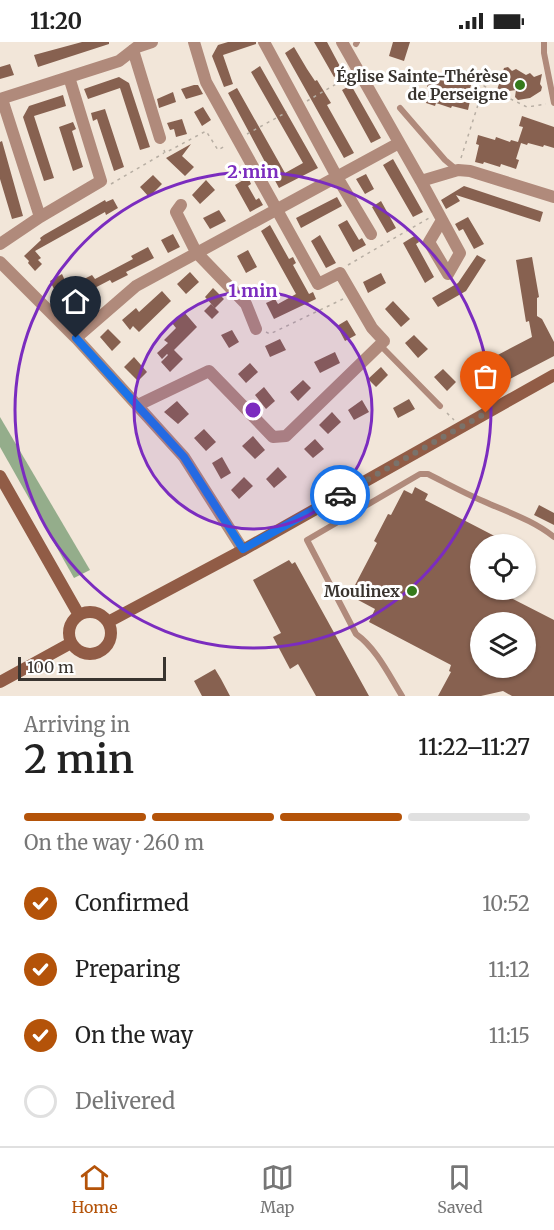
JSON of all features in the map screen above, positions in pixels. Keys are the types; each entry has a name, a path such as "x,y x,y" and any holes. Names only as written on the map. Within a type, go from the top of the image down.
{"main road":[{"path":"108,622 231,556 554,375"},
{"path":"0,476 79,615"},
{"path":"85,612 98,614 108,622 111,636 106,648 100,652 87,655 75,649 71,644 70,625 79,615 85,612"},
{"path":"0,682 71,644"}],"street":[{"path":"40,217 1,99 119,61 137,47 152,42"},
{"path":"138,405 208,371 273,437 286,436 382,343 340,273 318,284 206,82 194,42"},
{"path":"264,42 337,177 372,234"},
{"path":"342,42 440,217"},
{"path":"133,50 160,138"},
{"path":"0,244 100,181 69,77"},
{"path":"76,338 136,286 399,143"},
{"path":"421,181 458,170 470,171 554,197"},
{"path":"180,205 176,213 196,252 246,304 256,328"},
{"path":"0,262 76,338 184,457 243,549"}],"lane":[{"path":"544,42 553,103"},
{"path":"400,108 445,160 458,170"},
{"path":"382,343 440,406"},
{"path":"402,696 363,639 356,634 307,540 420,474 428,474 481,501 521,517 554,537"}],"path":[{"path":"99,177 106,175 109,185 206,131 218,150 358,71"},
{"path":"458,170 484,86 527,107 553,103"},
{"path":"160,138 165,153"},
{"path":"340,273 342,268 440,217"},
{"path":"256,328 270,334 352,295"},
{"path":"440,406 461,426"}],"green space":[{"path":"0,417 90,570 74,578 0,447"}],"building":[{"path":"82,42 109,42 109,44 38,67 34,55"},
{"path":"228,42 256,42 256,44 223,55 233,84 224,87 212,56 218,45"},
{"path":"314,42 327,42 343,72 334,77"},
{"path":"393,42 410,42 404,61 389,56"},
{"path":"294,47 331,103 327,105 354,153 344,158 285,53"},
{"path":"10,64 14,75 0,79 0,67"},
{"path":"260,66 318,168 279,188 228,93 237,88 285,173 303,163 251,72"},
{"name":"Église Sainte-Thérèse de Perseigne","path":"508,67 512,71 516,69 526,75 530,73 534,77 542,74 541,91 530,98 518,100 515,97 516,90 509,91 505,88 497,90 504,68"},
{"path":"119,77 129,83 150,147 140,150 120,88 88,99 84,89"},
{"path":"430,77 471,85 467,100 470,101 468,110 426,103"},
{"path":"198,85 203,94 186,99 181,89"},
{"path":"351,85 381,138 371,143 342,90"},
{"path":"173,92 176,102 159,108 157,99"},
{"path":"63,95 66,106 34,116 54,178 44,181 23,117 29,106"},
{"path":"203,107 211,120 202,126 194,112"},
{"path":"105,109 124,167 114,171 97,119 93,121 91,113"},
{"path":"522,116 554,127 554,148 521,143 516,159 519,160 516,169 501,164 500,167 475,162 479,145 476,144 478,135 495,140 496,137 518,142 523,127 519,126"},
{"path":"182,119 187,134 176,137 174,129 170,130 167,123"},
{"path":"73,122 76,129 72,131 83,167 73,171 59,127"},
{"path":"2,141 23,216 12,219 0,179 0,142"},
{"path":"191,144 182,156 194,167 185,176 166,158"},
{"path":"393,159 423,212 413,217 383,165"},
{"path":"366,174 374,189 365,194 356,179"},
{"path":"153,175 162,184 149,197 140,187"},
{"path":"248,177 251,184 248,186 256,200 259,198 263,205 250,212 235,185"},
{"path":"206,180 215,190 200,204 192,195"},
{"path":"464,186 543,212 540,222 456,195 460,201 446,209 441,200"},
{"path":"337,197 342,206 301,228 296,218"},
{"path":"113,199 118,208 106,215 105,212 35,251 41,258 38,260 42,264 35,271 28,263 29,261 24,256 41,240 40,238 105,200 106,202"},
{"path":"381,201 396,228 387,233 372,207"},
{"path":"219,210 226,221 210,229 203,218"},
{"path":"468,217 484,244 474,249 463,229 459,231 455,224"},
{"path":"347,220 359,240 362,238 366,245 353,252 338,225"},
{"path":"270,225 289,259 293,257 296,263 293,265 309,294 313,292 316,299 274,319 266,303 275,299 278,304 296,294 261,231"},
{"path":"173,234 180,247 168,253 161,240"},
{"path":"320,235 336,263 326,268 311,241"},
{"path":"416,235 419,242 416,244 434,277 425,283 403,243"},
{"path":"148,247 154,258 126,272 128,275 112,283 110,280 85,293 84,291 63,304 60,299 56,301 52,293 55,291 50,281 62,274 68,287 92,275 95,279 133,259 131,256"},
{"path":"248,250 257,267 246,273 237,256"},
{"path":"477,255 486,260 466,291 438,307 432,298 458,283"},
{"path":"532,257 539,297 537,298 537,316 542,319 554,342 554,356 504,382 492,358 532,337 529,321 526,322 516,260"},
{"path":"190,272 199,282 186,294 177,284"},
{"path":"381,273 386,283 368,293 363,282"},
{"path":"213,288 224,299 215,308 205,297"},
{"path":"162,291 171,301 139,332 133,326 130,330 122,320 136,308 139,312"},
{"path":"393,301 410,319 401,327 385,309"},
{"path":"211,304 219,312 212,319 204,311"},
{"path":"184,312 197,327 174,350 183,359 170,372 161,362 168,355 162,359 157,353 168,343 164,340 176,328 172,323"},
{"path":"347,320 356,335 345,341 337,326"},
{"path":"108,329 121,342 112,351 100,337"},
{"path":"232,330 239,342 229,348 221,335"},
{"path":"414,335 428,349 418,358 405,343"},
{"path":"280,339 286,350 270,357 265,346"},
{"path":"335,352 340,363 320,373 314,362"},
{"path":"134,357 147,372 138,381 124,367"},
{"path":"250,363 258,372 246,383 238,374"},
{"path":"381,367 388,375 376,387 368,379"},
{"path":"443,369 456,382 447,391 434,377"},
{"path":"303,380 311,388 298,401 290,392"},
{"path":"264,387 275,401 266,409 255,395"},
{"path":"409,399 415,409 398,418 393,408"},
{"path":"362,400 369,412 354,420 348,410"},
{"path":"177,401 189,414 178,424 164,412"},
{"path":"332,412 341,422 328,434 319,425"},
{"path":"204,429 216,442 206,451 194,438"},
{"path":"253,436 265,450 255,459 242,446"},
{"path":"315,439 324,449 313,458 304,449"},
{"path":"222,457 231,473 221,479 212,463"},
{"path":"278,467 287,477 274,488 266,479"},
{"path":"244,477 253,486 239,499 231,490"},
{"name":"Moulinex","path":"415,487 428,494 425,500 491,534 470,534 470,600 515,600 554,620 554,696 512,696 503,691 481,696 438,696 451,672 449,671 451,665 369,622 375,609 345,593 350,585 354,587 377,543 374,541 404,490 412,494"},
{"path":"539,505 554,513 554,525 534,515"},
{"path":"289,560 292,564 295,562 369,696 316,696 298,664 290,669 273,637 281,633 253,580"},
{"path":"215,669 230,696 202,696 194,681"}],"way so far":[{"path":"340,495 486,413"}],"place":[{"name":"Église Sainte-Thérèse de Perseigne","path":"520,85"},
{"name":"Moulinex","path":"412,591"}],"route":[{"path":"76,338 184,457 243,549 340,495"}]}
